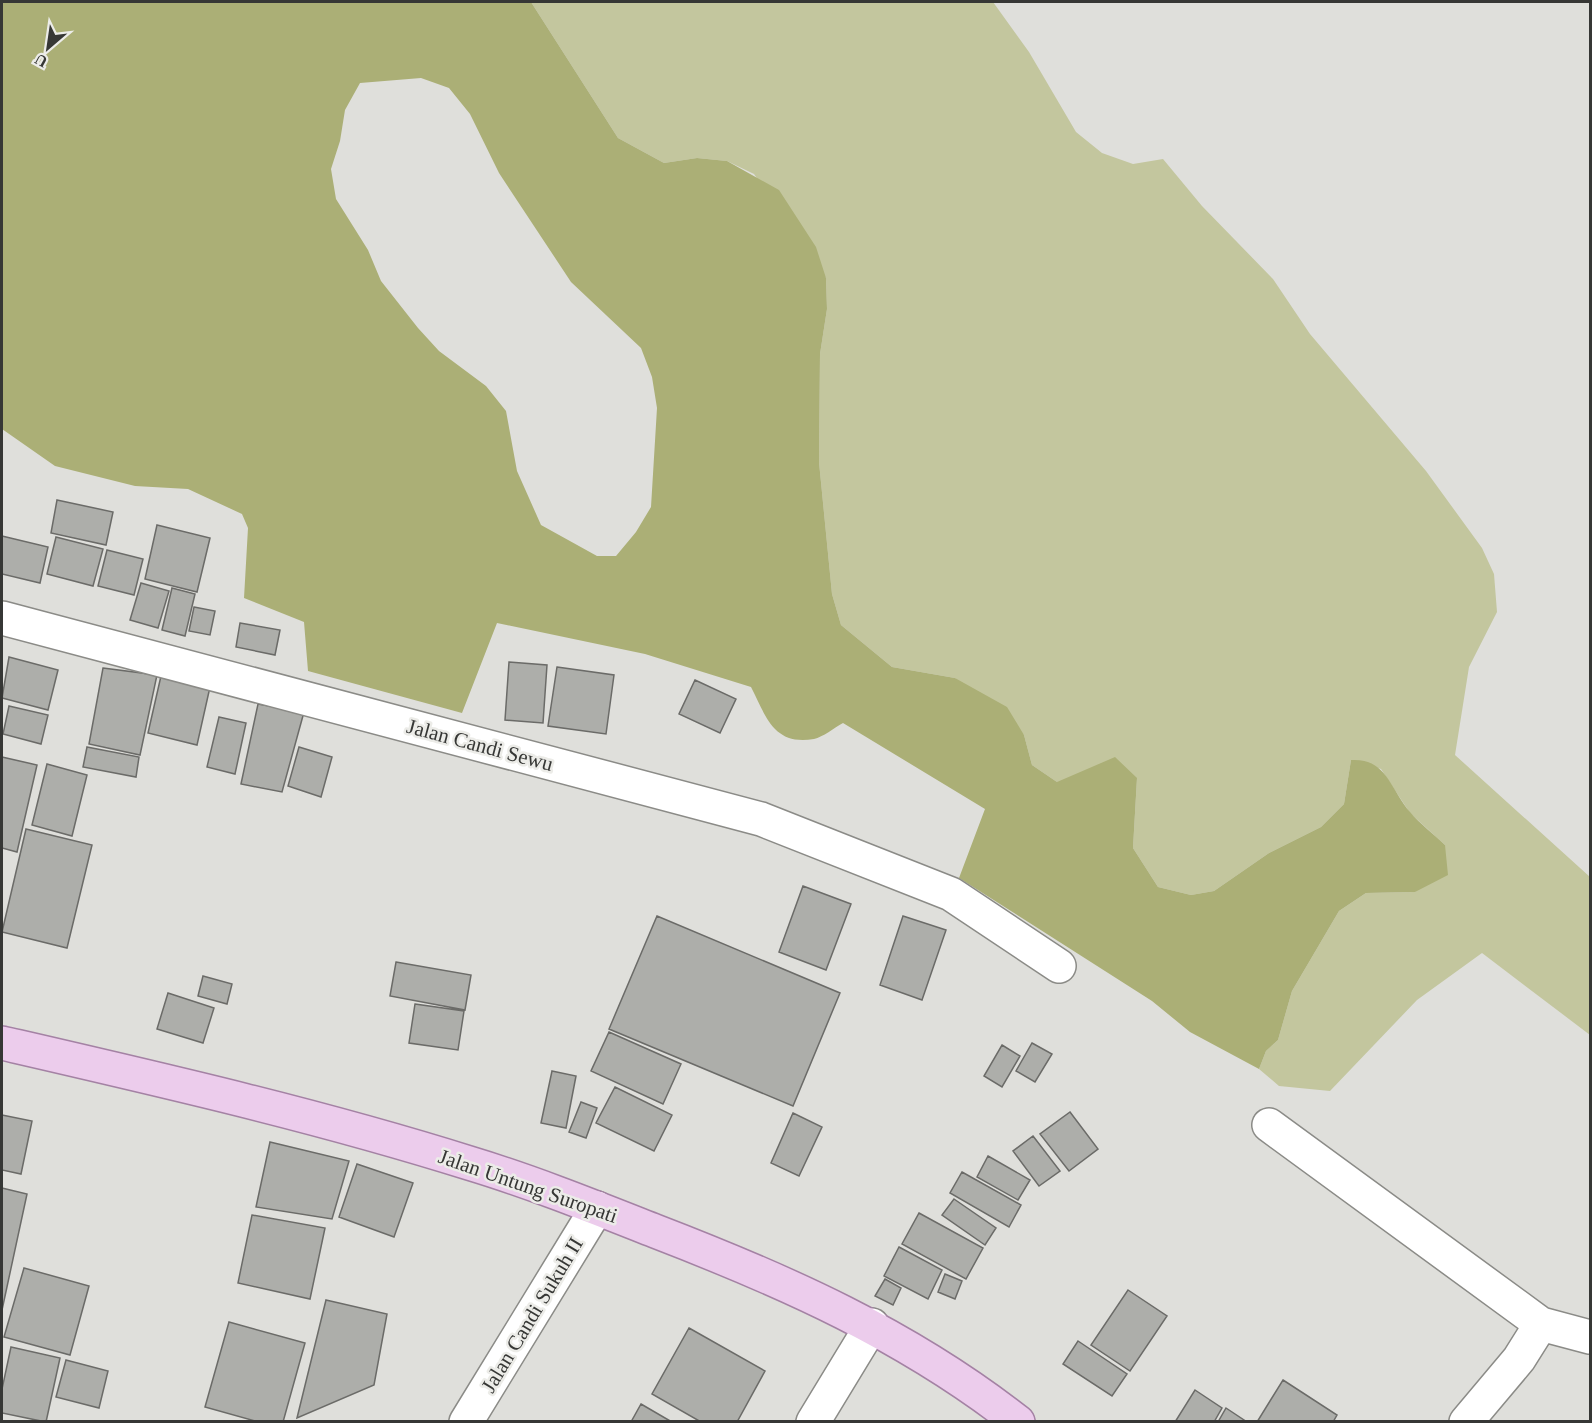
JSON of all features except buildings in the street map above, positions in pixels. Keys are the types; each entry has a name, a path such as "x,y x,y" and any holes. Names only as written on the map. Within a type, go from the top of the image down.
{"main road":[{"name":"Jalan Untung Suropati","path":"2,1043 214,1092 414,1147 470,1163 597,1208 744,1265 872,1325 968,1382 1018,1422"}],"street":[{"name":"Jalan Candi Sewu","path":"2,618 761,819 951,894 1059,966"},
{"path":"1269,1125 1541,1324 1590,1336"},
{"name":"Jalan Candi Sukuh II","path":"466,1422 597,1208"},
{"path":"1466,1422 1519,1359 1541,1324"},
{"path":"813,1422 872,1325"}],"green space":[{"path":"2,2 531,2 618,138 664,163 697,158 727,161 779,190 816,247 826,278 827,309 820,354 819,462 832,594 841,625 892,667 955,678 1007,707 1024,735 1032,765 1057,782 1115,757 1137,778 1133,848 1158,887 1191,895 1214,891 1269,853 1321,827 1344,804 1351,760 1373,764 1380,770 1410,812 1445,845 1448,875 1415,892 1366,893 1339,911 1292,991 1278,1040 1266,1051 1259,1069 1190,1032 1152,1001 959,878 985,809 843,723 814,739 789,738 780,733 767,718 751,687 645,654 497,623 462,713 308,671 304,622 244,598 248,528 242,514 188,489 135,486 55,466 2,429","holes":["421,78 449,88 470,114 499,173 571,282 641,348 652,377 657,408 651,507 636,532 616,556 597,556 541,525 517,471 506,411 486,386 439,351 418,328 381,281 368,250 336,199 331,169 340,141 345,110 360,83"]},
{"path":"531,2 993,2 1029,52 1076,132 1102,153 1133,164 1163,159 1202,206 1273,279 1310,334 1426,471 1482,548 1494,574 1497,612 1469,667 1455,755 1590,877 1590,1035 1482,953 1417,1000 1330,1091 1279,1086 1259,1069 1266,1051 1278,1040 1292,991 1339,911 1366,893 1415,892 1445,845 1410,813 1381,769 1351,760 1344,804 1321,827 1269,853 1214,891 1191,895 1158,887 1133,848 1137,778 1057,782 1032,765 1024,735 955,678 892,667 841,625 832,594 819,462 820,354 827,309 826,278 754,174 727,161 697,158 664,163 618,138"}]}
